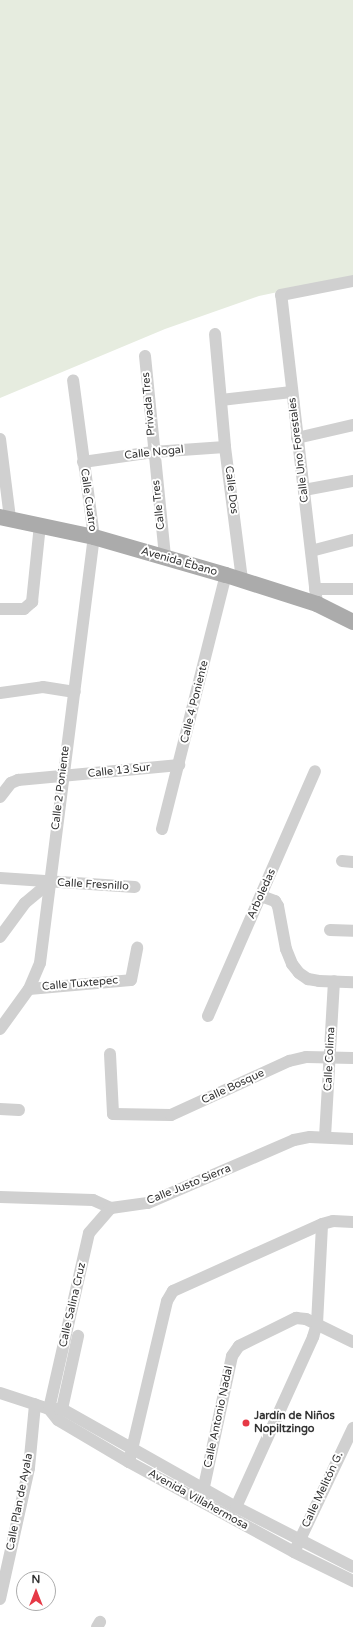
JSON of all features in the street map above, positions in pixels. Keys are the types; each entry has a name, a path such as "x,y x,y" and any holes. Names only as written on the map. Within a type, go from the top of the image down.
{"main road":[{"name":"Avenida Ébano","path":"5,517 94,537 242,580 316,597 353,622"}],"street":[{"name":"Calle Uno Forestales","path":"316,597 281,295 353,281"},
{"name":"Calle Dos","path":"215,334 225,447 242,580"},
{"name":"Privada Tres","path":"145,356 153,452"},
{"name":"Calle Cuatro","path":"73,380 94,537"},
{"path":"221,400 292,392"},
{"path":"298,438 353,425"},
{"path":"0,439 5,517"},
{"name":"Calle Nogal","path":"83,462 153,452 225,447"},
{"name":"Calle Tres","path":"153,452 165,558"},
{"path":"304,490 353,481"},
{"path":"0,609 24,609 32,602 40,524"},
{"name":"Calle 2 Poniente","path":"0,1029 29,989 40,963 62,776 94,537"},
{"path":"311,551 353,540"},
{"name":"Calle 4 Poniente","path":"162,829 226,575"},
{"path":"316,597 353,589"},
{"path":"0,693 43,687 74,692"},
{"name":"Calle 13 Sur","path":"0,797 11,783 62,776 179,765"},
{"name":"Arboledas","path":"208,1016 262,896 315,771"},
{"name":"Calle Fresnillo","path":"0,878 135,887"},
{"path":"0,937 29,899 50,882"},
{"path":"262,896 275,901 278,906 286,949 292,964 299,973 308,979 353,982"},
{"path":"330,930 353,931"},
{"name":"Calle Tuxtepec","path":"29,989 131,980 137,948"},
{"name":"Calle Colima","path":"325,1136 334,981"},
{"name":"Calle Bosque","path":"110,1054 113,1114 170,1115 289,1061 306,1057 353,1058"},
{"path":"0,1109 19,1110"},
{"name":"Calle Justo Sierra","path":"111,1208 148,1203 294,1140 325,1136 353,1139"},
{"path":"0,1197 93,1200 111,1208"},
{"name":"Calle Salina Cruz","path":"49,1409 89,1233 111,1208"},
{"path":"129,1462 167,1300 173,1291 322,1224 333,1221 353,1222"},
{"path":"236,1507 313,1337 317,1324 322,1224"},
{"name":"Calle Antonio Nadal","path":"200,1502 232,1356 239,1346 296,1318 306,1319 353,1342"},
{"name":"Calle Salina Cruz","path":"62,1409 78,1336"},
{"path":"0,1384 12,1397"},
{"name":"Avenida Villahermosa","path":"0,1393 49,1409 62,1409 203,1489 299,1541 353,1566"},
{"name":"Calle Plan de Ayala","path":"0,1599 29,1468 36,1404"},
{"name":"Avenida Villahermosa","path":"49,1409 58,1420 129,1462 294,1552 353,1581"},
{"name":"Calle Melitón G.","path":"294,1552 353,1428"}],"shaded area":[{"path":"0,0 353,0 353,276 259,296 165,329 0,398"}],"place":[{"name":"Jardín de Niños Nopiltzingo","path":"246,1423"}]}
